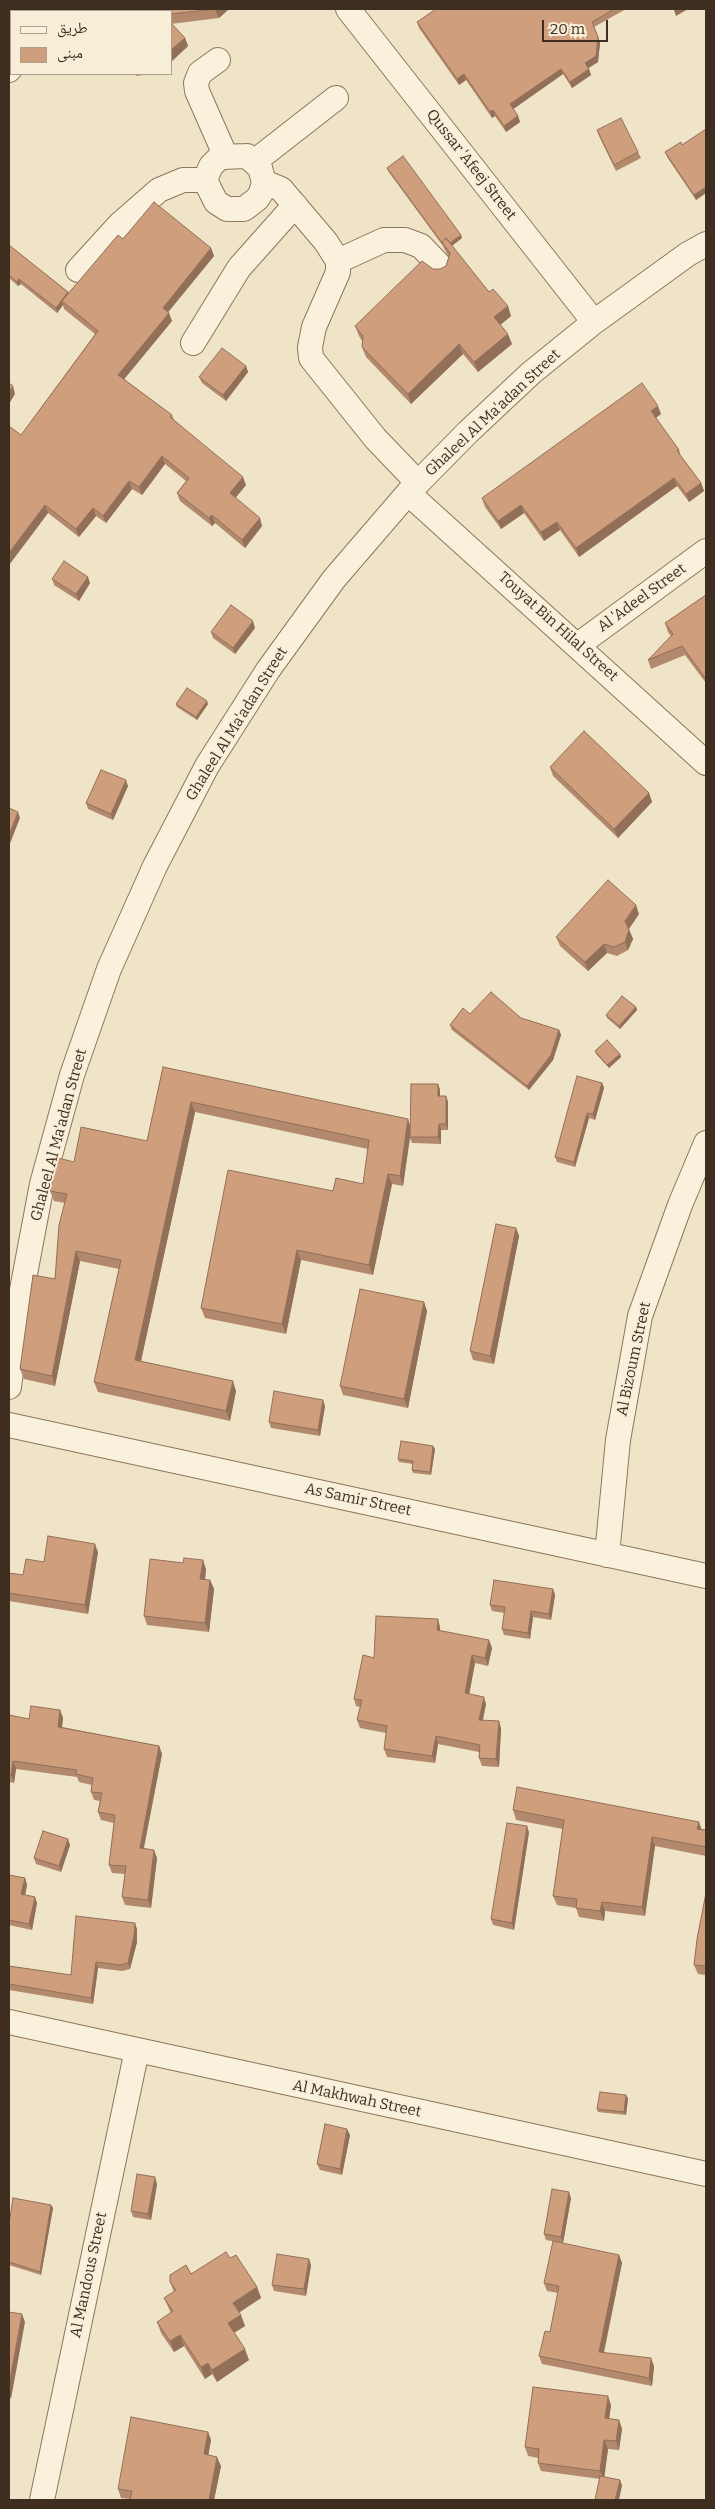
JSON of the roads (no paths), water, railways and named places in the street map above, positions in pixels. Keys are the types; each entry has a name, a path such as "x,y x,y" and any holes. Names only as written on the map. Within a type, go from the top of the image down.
{"street":[{"name":"Qussar 'Afeej Street","path":"348,9 594,322"},
{"path":"218,60 200,73 196,82 197,91 226,157"},
{"path":"205,180 216,202 227,209 244,209 257,199 259,172 336,98"},
{"path":"205,180 212,166 220,157 247,156 259,172 281,189 295,205 326,242 338,261 384,240 406,240 421,246 440,266"},
{"path":"78,270 120,224 159,190 183,180 205,180"},
{"path":"193,343 239,268 295,205"},
{"name":"Ghaleel Al Ma'adan Street","path":"9,1387 21,1295 42,1184 72,1075 109,969 155,866 207,766 268,670 334,579 413,488 468,432 524,380 594,322 688,254 706,244"},
{"name":"Touyat Bin Hilal Street","path":"338,261 338,272 314,327 310,347 311,358 413,488 578,646 706,763"},
{"name":"Al 'Adeel Street","path":"578,646 706,551"},
{"name":"Al Bizoum Street","path":"607,1555 618,1440 640,1316 680,1205 706,1143"},
{"name":"As Samir Street","path":"9,1425 706,1576"},
{"name":"Al Makhwah Street","path":"9,2022 706,2174"},
{"name":"Al Mandous Street","path":"42,2500 137,2050"}]}
